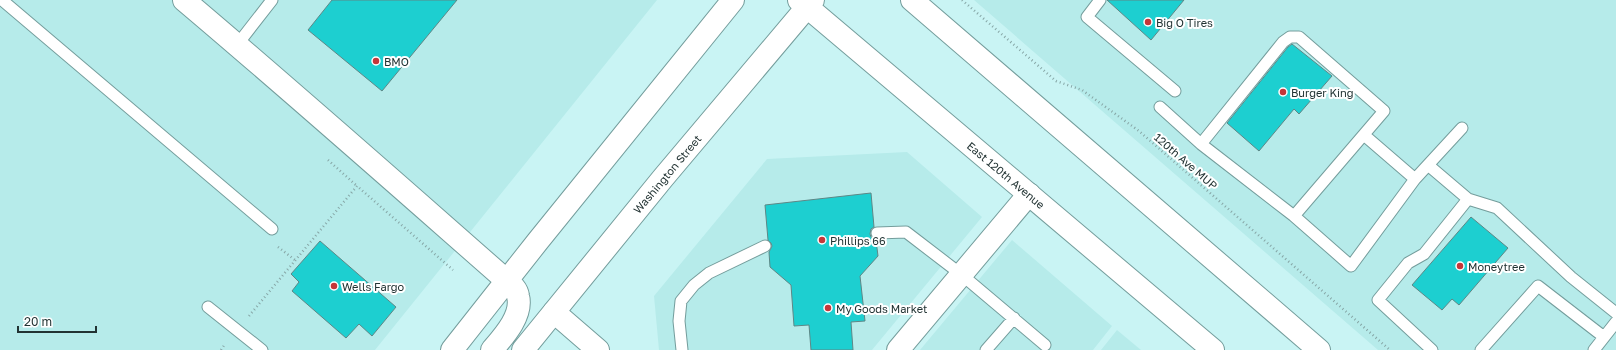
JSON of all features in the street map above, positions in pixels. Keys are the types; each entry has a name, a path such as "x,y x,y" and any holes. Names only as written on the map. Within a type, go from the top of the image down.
{"main road":[{"path":"184,0 514,288 518,295 519,305 517,315 492,350"},
{"path":"452,350 733,0"},
{"path":"912,0 1319,350"},
{"name":"East 120th Avenue","path":"806,2 1213,350"},
{"name":"Washington Street","path":"523,350 806,2"},
{"path":"898,350 1029,194"},
{"path":"554,312 598,350"}],"lane":[{"path":"2,0 272,229"},
{"path":"236,45 272,0"},
{"path":"1100,0 1087,17 1175,91"},
{"path":"1201,144 1284,42 1290,37 1299,37 1384,111 1294,216"},
{"path":"1160,107 1201,144 1294,216 1351,266 1415,179 1462,128"},
{"path":"1364,134 1415,179"},
{"path":"1428,165 1468,199 1497,208 1571,277 1616,313"},
{"path":"1432,350 1378,300 1408,263 1424,254 1468,199"},
{"path":"878,233 906,232 962,275 1045,345"},
{"path":"682,350 679,321 681,301 694,285 709,272 765,246"},
{"path":"1480,350 1538,286 1604,337"},
{"path":"208,307 262,350"},
{"path":"986,350 1014,318"},
{"path":"1594,350 1616,322"}],"path":[{"name":"120th Ave MUP","path":"962,0 1056,81 1082,90 1139,131 1390,350"},
{"path":"328,160 453,270"},
{"path":"221,350 357,186"},
{"path":"278,246 295,260"}],"shaded area":[{"path":"0,0 657,0 375,350 0,350"},
{"path":"974,0 1616,0 1616,350 1378,350"},
{"path":"907,152 982,217 872,350 659,350 654,296 767,159"},
{"path":"1012,240 1112,326 1093,350 920,350"},
{"path":"1117,330 1141,350 1101,350"}],"building":[{"name":"BMO","path":"332,0 457,0 382,91 308,30"},
{"name":"Big O Tires","path":"1107,0 1184,0 1151,40"},
{"name":"Burger King","path":"1292,44 1332,76 1299,114 1294,109 1259,151 1227,123"},
{"name":"Phillips 66","path":"871,193 874,227 871,229 870,234 871,237 876,240 878,256 860,276 865,321 851,322 853,350 811,350 809,325 794,326 791,285 770,267 769,252 772,246 768,240 765,205"},
{"name":"Moneytree","path":"1471,217 1508,248 1459,305 1452,299 1442,310 1412,285"},
{"name":"Wells Fargo","path":"320,241 396,307 372,336 359,324 346,338 292,291 299,282 291,274"}],"place":[{"name":"Big O Tires","path":"1148,22"},
{"name":"BMO","path":"376,61"},
{"name":"Burger King","path":"1283,92"},
{"name":"Phillips 66","path":"822,240"},
{"name":"Moneytree","path":"1460,266"},
{"name":"Wells Fargo","path":"334,286"},
{"name":"My Goods Market","path":"828,308"}]}
